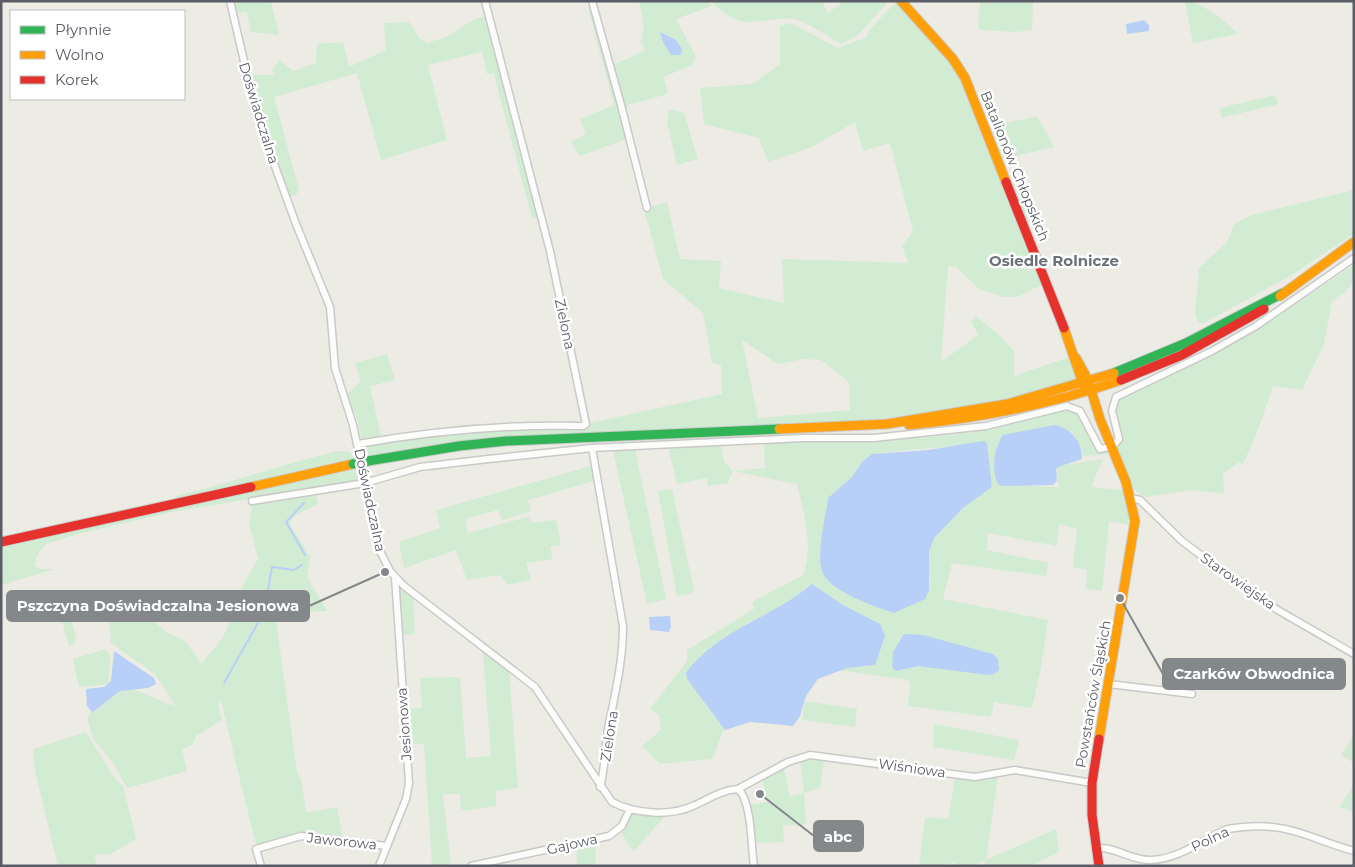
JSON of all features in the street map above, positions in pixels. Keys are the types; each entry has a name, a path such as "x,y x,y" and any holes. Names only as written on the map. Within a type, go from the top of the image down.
{"main road":[{"name":"Batalionów Chłopskich","path":"901,1 953,59 964,78 1131,498"},
{"path":"1,542 353,464 449,447 506,441 886,424 1007,404 1087,387 1150,368 1208,342 1260,312 1283,293 1354,242"},
{"name":"Powstańców Śląskich","path":"1099,866 1092,815 1092,783 1134,531 1131,498"}],"street":[{"name":"Doświadczalna","path":"230,1 257,117 296,224 330,307 335,368 358,444 364,484 378,547 394,578 535,687 600,787 612,802 630,809 665,812 684,810 722,792 738,789"},
{"name":"Zielona","path":"358,444 461,429 533,425 583,426 586,424 550,251 485,1"},
{"path":"592,1 622,105 647,208"},
{"path":"252,500 364,484 420,467 592,448 802,438 874,438 986,426 1071,406 1083,415 1097,447 1104,449 1119,440 1112,411 1116,397 1212,351 1256,326 1354,258"},
{"name":"Zielona","path":"592,448 623,626 621,670 608,729 600,787"},
{"name":"Starowiejska","path":"1131,498 1140,500 1182,540 1242,585 1276,608 1354,654"},
{"name":"Jesionowa","path":"379,866 406,800 409,783 394,578"},
{"path":"1109,684 1192,694"},
{"name":"Wiśniowa","path":"738,789 788,762 810,755 975,777 1015,770 1092,783"},
{"path":"738,789 744,797 747,809 754,866"},
{"name":"Gajowa","path":"471,866 609,836 622,826 630,809"},
{"name":"Polna","path":"1096,848 1103,847 1130,857 1151,860 1183,852 1226,829 1261,825 1303,832 1354,851"},
{"name":"Jaworowa","path":"261,866 256,848 302,836 387,846"}],"green space":[{"path":"233,1 275,1 271,3 279,35 251,32 247,12 236,13"},
{"path":"639,1 707,1 712,6 676,19 696,57 692,65 664,77 668,94 628,105 626,110 611,63 618,63 646,50 641,43 644,27"},
{"path":"711,1 822,1 828,13 844,1 889,1 858,35 841,44 798,20 742,21 723,12"},
{"path":"980,1 1033,1 1032,30 1015,32 981,30 978,26"},
{"path":"1185,1 1206,9 1238,34 1193,43"},
{"path":"896,2 951,64 962,80 1043,284 1017,297 1003,297 979,289 956,267 948,266 941,362 978,335 971,321 976,316 999,335 1014,351 1014,376 1070,357 1074,368 1075,380 1069,385 1009,401 939,412 848,422 589,433 452,442 362,457 362,446 455,432 531,427 589,427 590,423 722,394 721,365 712,363 703,313 663,279 644,209 667,202 680,259 721,261 719,288 784,303 782,259 908,263 902,246 913,231 890,143 863,151 855,122 812,147 768,162 759,138 704,124 700,88 752,84 780,64 780,26 791,23 838,48 867,37 869,30","holes":["742,340 778,364 803,359 821,360 849,382 850,410 758,418"]},
{"path":"592,10 627,139 579,156 571,142 586,134 580,119 614,105 589,11"},
{"path":"485,16 537,217 532,218 494,74 487,74 482,52 428,65 447,140 381,160 357,73 274,97 299,190 296,195 289,197 260,117 250,75 276,75 271,70 280,60 293,71 316,63 317,44 343,42 349,67 386,50 384,23 409,22 420,39 427,43 446,37 473,20"},
{"path":"1275,95 1278,104 1221,118 1220,108"},
{"path":"669,109 684,113 698,159 677,165 667,122"},
{"path":"1037,116 1054,147 1002,159 988,127"},
{"path":"1022,182 1037,219 1026,223 1012,183"},
{"path":"1354,190 1354,234 1290,276 1204,323 1198,322 1195,315 1199,268 1227,242 1234,224 1252,215"},
{"path":"1354,265 1350,287 1332,301 1324,344 1302,390 1273,386 1258,430 1243,464 1239,462 1223,474 1224,494 1193,490 1145,497 1132,488 1116,450 1122,438 1114,410 1116,401 1262,327"},
{"path":"387,354 395,380 370,386 381,436 361,439 357,418 346,395 361,381 355,363"},
{"path":"1064,409 1074,410 1081,418 1097,452 1107,451 1108,454 1083,456 1072,432 1030,486 1059,487 1056,466 1103,459 1091,487 1123,490 1131,512 1131,525 1109,521 1102,591 1086,589 1087,570 1073,567 1077,529 1059,524 1057,546 988,533 987,550 1049,563 1046,576 952,563 943,599 1048,620 1041,667 1032,708 994,702 991,717 908,706 910,686 908,680 837,670 859,666 870,667 850,609 812,585 786,604 748,623 693,664 687,679 724,729 712,759 660,764 642,746 661,730 659,715 650,709 687,661 687,650 754,609 752,602 803,575 808,552 808,541 797,484 733,471 765,468 764,442 913,439 972,432 1025,421","holes":["987,443 992,487 963,508 934,538 928,541 931,546 929,558 930,584 928,591 916,603 902,609 828,498 852,477 862,462 887,452"]},
{"path":"721,444 724,462 733,471 728,483 708,486 707,478 677,484 668,447 699,447"},
{"path":"635,449 666,599 647,604 613,451"},
{"path":"338,451 349,452 356,459 175,500 175,496"},
{"path":"591,466 594,481 528,500 531,511 502,520 498,510 465,519 468,533 528,517 533,523 556,520 561,545 550,547 553,559 526,563 531,580 508,585 500,575 467,580 456,550 404,568 399,542 440,528 436,510"},
{"path":"358,469 359,481 172,512 78,534 46,544 37,555 34,566 40,569 55,569 1,585 1,545 298,480"},
{"path":"672,489 694,590 689,594 677,596 658,491"},
{"path":"316,495 318,504 296,515 289,523 310,557 307,577 327,611 275,613 297,773 301,779 306,813 337,807 342,835 339,838 302,834 260,845 256,843 253,833 221,701 218,705 222,720 196,736 193,745 182,749 187,771 127,788 113,763 93,738 87,718 91,711 94,712 120,691 133,689 176,707 155,674 111,643 108,606 113,596 150,618 166,632 185,641 202,664 226,631 229,624 230,608 258,559 249,523 253,503"},
{"path":"397,584 413,598 415,634 401,635"},
{"path":"61,610 72,623 76,641 69,646 60,614"},
{"path":"106,649 110,655 109,682 103,685 79,687 73,659"},
{"path":"483,652 509,671 518,788 496,791 496,806 461,811 460,794 443,794 451,866 432,866 424,744 410,744 407,709 422,708 420,678 460,677 466,758 491,756"},
{"path":"805,701 857,709 855,727 802,720"},
{"path":"934,724 1019,740 1014,760 933,747"},
{"path":"86,732 115,779 123,786 136,839 111,854 94,855 98,866 58,866 35,771 33,749"},
{"path":"1354,734 1354,763 1341,755"},
{"path":"807,757 824,759 820,788 804,793 800,760"},
{"path":"784,768 790,796 804,793 806,824 783,826 784,842 753,843 747,805 767,802 763,779"},
{"path":"998,776 986,860 1056,829 1059,852 1030,866 985,866 985,860 972,866 955,866 954,862 943,866 919,866 925,817 948,819 955,778"},
{"path":"1354,785 1354,812 1339,807"},
{"path":"637,812 668,813 633,852 621,832 631,814"},
{"path":"596,843 595,866 577,866 576,846"}],"water":[{"path":"1144,20 1149,25 1149,31 1127,34 1126,24"},
{"path":"660,32 676,40 682,49 681,55 671,55 663,42"},
{"path":"1054,425 1066,429 1074,436 1078,441 1082,459 1058,467 1056,469 1057,481 1053,485 1002,486 998,484 994,460 997,446 1003,435"},
{"path":"983,441 987,443 992,487 963,508 934,538 929,552 929,590 925,599 894,613 854,597 833,585 826,578 822,571 820,555 828,498 852,477 862,462 872,454 928,450"},
{"path":"812,584 843,605 880,624 885,636 875,665 847,668 818,679 806,696 800,716 793,726 750,722 725,730 687,679 686,673 714,645 780,606"},
{"path":"670,616 671,627 669,632 650,630 649,617"},
{"path":"904,634 923,635 993,654 998,659 999,670 994,674 988,675 918,666 896,671 892,667 893,652"},
{"path":"114,651 154,678 156,684 148,688 120,691 93,712 87,706 86,689 104,687 111,681"}],"waterway":[{"path":"304,503 286,522 305,555"},
{"path":"224,683 264,612 272,567 294,570 302,565"}],"traffic: fast":[{"path":"1114,373 1186,343 1283,293"},
{"path":"368,461 459,446 506,441 779,429"},
{"path":"353,464 368,461"}],"traffic: slow":[{"path":"901,1 953,59 965,78 1006,182"},
{"path":"1280,296 1354,242"},
{"path":"1064,328 1085,390"},
{"path":"1076,358 1088,380 1100,419 1126,482 1135,521 1099,739"},
{"path":"779,429 887,424 1007,404 1114,373"},
{"path":"909,425 1016,409 1095,389 1121,380"},
{"path":"251,487 353,464"}],"traffic: jam":[{"path":"1006,182 1064,328"},
{"path":"1121,380 1182,355 1264,309"},
{"path":"1,542 251,487"},
{"path":"1099,739 1092,783 1092,815 1099,866"}],"place":[{"name":"Pszczyna Doświadczalna Jesionowa","path":"385,572"},
{"name":"Czarków Obwodnica","path":"1120,598"},
{"name":"abc","path":"760,794"}],"district":[{"name":"Osiedle Rolnicze","path":"1054,261"}]}
